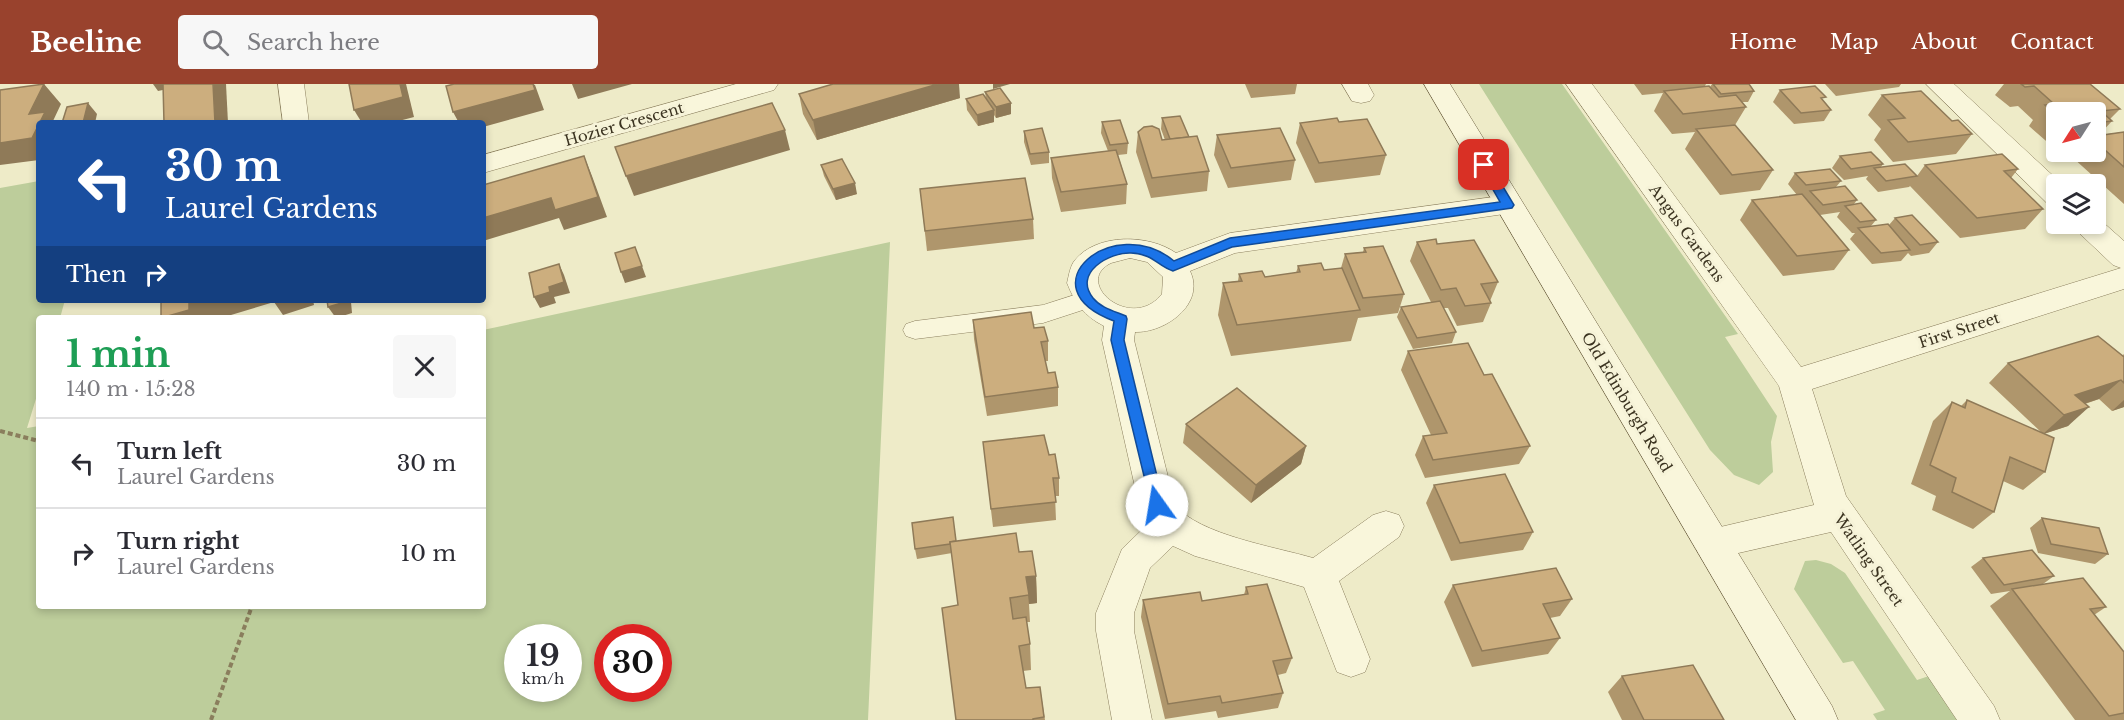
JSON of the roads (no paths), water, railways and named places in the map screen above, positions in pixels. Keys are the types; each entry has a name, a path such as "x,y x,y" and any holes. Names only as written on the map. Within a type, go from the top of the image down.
{"street":[{"path":"291,84 296,120"},
{"name":"Hozier Crescent","path":"486,163 765,84"},
{"name":"Old Edinburgh Road","path":"1437,84 1818,720"},
{"name":"Angus Gardens","path":"1580,84 1794,382"},
{"path":"1939,84 2046,186"},
{"path":"1173,266 1230,243 1508,205"},
{"path":"2098,234 2124,258"},
{"path":"1122,249 1147,251 1162,257 1173,266 1179,276 1181,287 1178,298 1170,308 1144,319 1121,319 1099,310 1087,300 1082,288 1082,276 1089,264 1100,255 1122,249"},
{"name":"First Street","path":"1794,382 2124,278"},
{"path":"1121,319 1118,340 1157,505 1162,516 1172,526 1194,540 1318,575"},
{"name":"Watling Street","path":"1794,382 1830,502 1980,720"},
{"path":"1712,543 1839,515"},
{"path":"1132,720 1114,631 1115,612 1135,560 1143,550 1172,526"},
{"path":"1318,575 1386,526"},
{"path":"1318,575 1351,659"}],"lane":[{"path":"915,330 1043,314 1087,300"}]}
